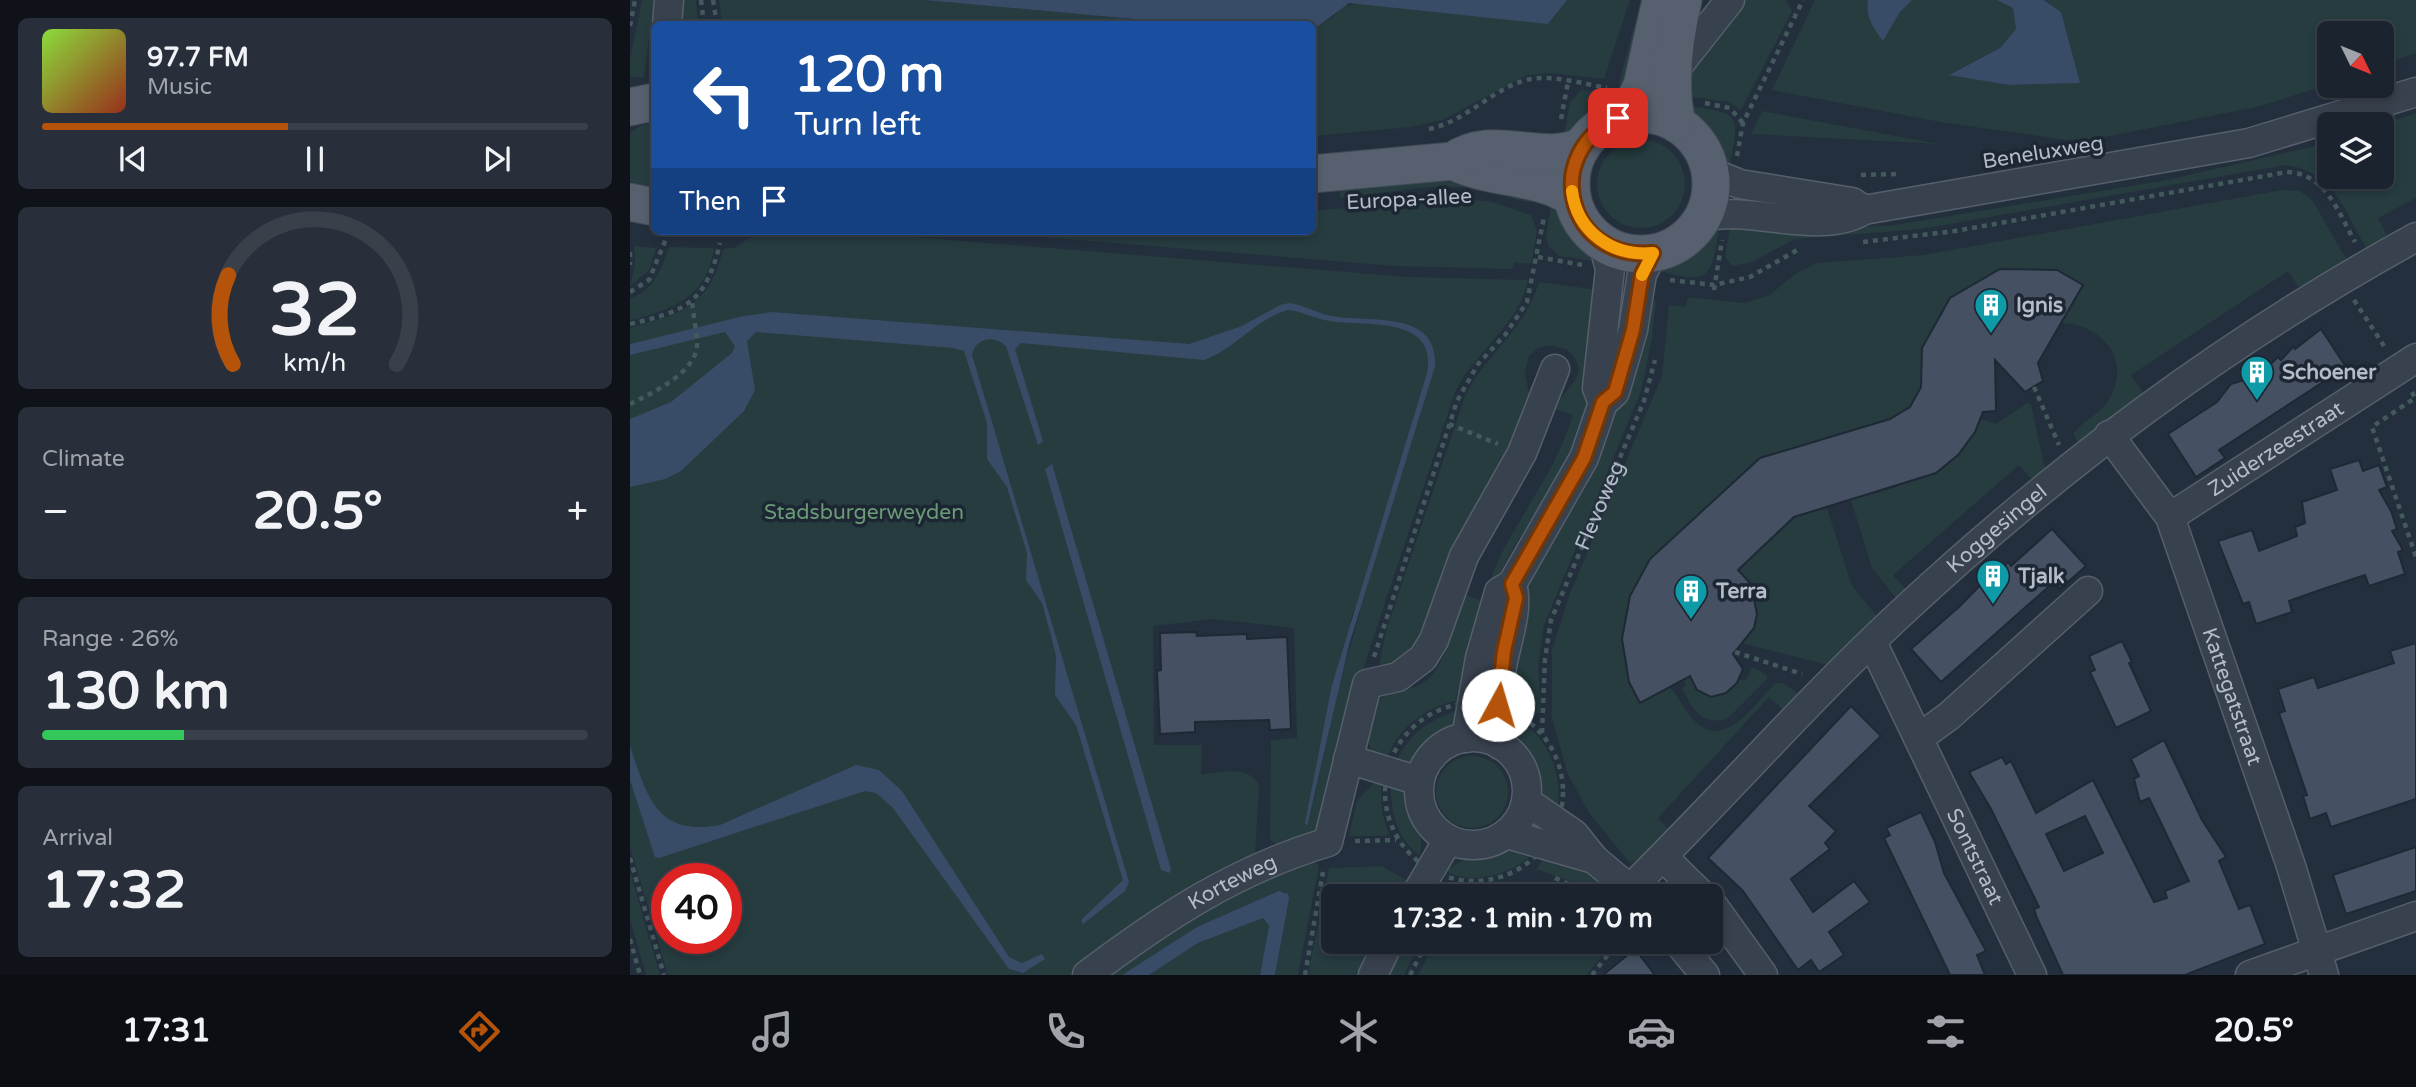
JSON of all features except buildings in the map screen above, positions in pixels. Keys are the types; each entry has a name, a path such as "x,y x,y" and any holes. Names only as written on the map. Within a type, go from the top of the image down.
{"main road":[{"path":"1661,0 1642,86 1618,102 1602,126 1571,139 1573,171 1552,207 1583,223 1595,254 1627,253 1660,266 1685,238 1713,227 1710,195 1730,162 1701,147 1687,113 1673,105 1674,71 1683,0"},
{"path":"1618,102 1653,115 1687,113"},
{"path":"630,107 651,103"},
{"name":"Europa-allee","path":"1453,161 1468,149 1505,148 1562,154 1571,139"},
{"name":"Europa-allee","path":"1316,174 1453,161 1469,169 1549,185 1552,207"},
{"path":"630,202 651,206"}],"street":[{"path":"667,21 669,0"},
{"path":"1674,71 1730,0"},
{"name":"Beneluxweg","path":"1713,227 1719,214 1780,220 1852,218 1864,210 2249,143 2416,92"},
{"name":"Beneluxweg","path":"1730,162 1740,184 1852,202 1864,210"},
{"name":"Koggesingel","path":"1641,884 1663,857 1872,642 1960,559 2109,435 2206,365 2340,279 2416,237"},
{"name":"Flevoweg","path":"1595,254 1610,269 1597,388 1603,402"},
{"name":"Flevoweg","path":"1466,738 1486,633 1499,592 1512,584 1584,458 1603,402 1615,392 1633,330 1642,274 1660,266"},
{"name":"Zuiderzeestraat","path":"2170,517 2407,363"},
{"path":"1328,842 1367,684 1383,683 1398,677 1423,658 1434,640 1464,556 1521,453 1555,369"},
{"name":"Kattegatstraat","path":"2109,435 2170,517 2291,866 2320,962"},
{"name":"Flevoweg","path":"1500,745 1498,705 1504,651 1516,598 1512,584"},
{"path":"1919,738 1950,716 2088,591"},
{"name":"Sontstraat","path":"1872,642 2032,975"},
{"path":"1466,738 1490,740 1500,745 1511,753 1524,775 1526,801 1522,813 1507,834 1483,845 1469,846 1448,840 1426,820 1418,794 1419,781 1431,757 1441,747 1466,738"},
{"path":"1348,760 1419,781"},
{"path":"1526,801 1566,828 1594,859 1625,884"},
{"path":"1507,834 1594,859"},
{"path":"1422,884 1448,840"},
{"name":"Korteweg","path":"1087,975 1201,895 1282,856 1328,842"},
{"path":"1663,857 1691,884"},
{"path":"2250,975 2320,962 2416,916"},
{"path":"1723,919 1763,975"},
{"path":"1373,975 1383,954"},
{"path":"1688,954 1705,975"}],"path":[{"path":"630,26 635,0"},
{"path":"701,0 704,21"},
{"path":"713,0 716,21"},
{"path":"1730,162 1743,123 1804,0"},
{"path":"1418,131 1451,122 1526,80 1569,82 1618,102"},
{"path":"1569,82 1571,139"},
{"path":"1687,113 1730,108 1743,123"},
{"path":"1858,242 1920,237 2287,172 2306,176 2324,189 2356,244"},
{"path":"1847,174 1903,173"},
{"path":"1367,684 1457,401 1478,364 1505,335 1527,302 1552,207"},
{"path":"1713,227 1714,288"},
{"path":"630,292 649,280 668,235"},
{"path":"630,324 665,315 692,301 709,281 720,243"},
{"path":"1660,266 1714,288 1749,276 1783,255 1806,246"},
{"path":"630,253 630,265"},
{"path":"1538,257 1595,254"},
{"path":"1660,266 1666,286"},
{"path":"2340,279 2407,363 2416,398 2372,427 2416,557"},
{"path":"630,404 667,384 695,356 697,344 692,301"},
{"name":"Flevoweg","path":"1542,733 1545,659 1550,620 1644,401 1656,355"},
{"path":"2034,387 2069,468"},
{"path":"1449,424 1521,453"},
{"path":"1735,652 1816,679 1824,691"},
{"path":"1304,975 1328,842 1396,840"},
{"path":"630,858 664,975"},
{"path":"1521,870 1531,872"},
{"path":"1552,877 1569,884"},
{"path":"630,939 640,975"},
{"path":"1410,975 1421,954"},
{"path":"1592,975 1609,954"}],"green space":[{"path":"642,0 654,0 644,77 630,77 630,60"},
{"path":"684,0 696,0 698,21 682,21"},
{"path":"719,0 924,0 1155,21 722,21"},
{"path":"1567,0 1630,0 1604,79 1551,73 1527,75 1442,120 1411,127 1316,136 1316,28 1334,16 1341,7 1365,2 1548,24"},
{"path":"1641,0 1653,0 1633,87 1619,83"},
{"path":"1739,0 1786,0 1792,11 1741,110 1728,102 1686,96 1685,83"},
{"path":"1815,0 1868,0 1867,8 1883,41 1900,12 1912,0 1997,0 2013,7 2017,29 2000,48 1950,74 2009,85 2079,83 2050,3 2044,0 2416,0 2416,53 2394,61 2394,21 2317,21 2317,88 2261,106 2095,139 2067,140 1946,123 1772,90"},
{"path":"1582,90 1621,96 1605,113 1564,136 1570,102"},
{"path":"1690,106 1720,112 1733,120 1735,136 1730,166 1724,164 1695,122"},
{"path":"1762,111 1939,144 1751,134"},
{"path":"2416,113 2416,198 2378,218 2387,235 2370,249 2366,248 2331,189 2394,189 2394,121"},
{"path":"651,123 651,191 637,187 630,181 630,133"},
{"path":"1641,140 1658,143 1672,153 1682,167 1685,184 1682,201 1672,215 1658,225 1641,228 1624,225 1610,215 1600,201 1597,184 1600,167 1610,153 1624,143"},
{"path":"2317,146 2317,176 2286,165 1921,229 1795,239 1752,262 1732,266 1725,257 1730,227 1890,226 2167,180"},
{"path":"1467,178 1540,200 1527,202 1489,190 1465,187 1411,189 1340,198 1340,189"},
{"path":"2282,190 2300,191 2312,200 2348,262 2303,287 2298,286 2288,271 2131,375 2145,396 2080,445 2073,434 2108,401 2115,386 2117,372 2110,347 2101,338 2090,330 2061,323 2083,285 2057,270 2000,269 1950,298 1922,348 1921,388 1910,407 1890,419 1816,441 1667,543 1657,553 1636,587 1622,639 1669,685 1694,720 1711,730 1721,730 1733,725 1776,683 1783,683 1803,697 1786,712 1769,697 1658,818 1671,832 1653,853 1630,863 1590,814 1568,775 1552,718 1552,650 1569,596 1662,376 1669,305 1686,307 1688,297 1744,303 1770,295 1795,274 1817,263 1924,255"},
{"path":"1451,198 1492,202 1531,215 1537,231 1531,264 1514,262 1512,269 1394,266 1042,237 1316,235 1316,211"},
{"path":"1552,202 1577,228 1594,261 1559,256 1548,246 1546,236"},
{"path":"1717,228 1719,230 1713,259 1705,274 1688,277 1659,271 1670,259"},
{"name":"Stadsburgerweyden","path":"754,235 888,235 1408,277 1528,280 1516,311 1455,392 1366,660 1329,816 1315,834 1278,847 1270,839 1271,740 1297,738 1294,628 1213,619 1153,626 1154,745 1202,745 1201,774 1233,771 1254,778 1259,785 1255,855 1077,975 668,975 662,954 742,954 742,863 651,863 651,917 630,846 630,328 679,312 691,305 710,284 723,249 734,248","holes":["1353,612 1360,612 1338,690 1309,824"]},
{"path":"634,246 656,248 649,270 630,286 635,265"},
{"path":"669,247 714,248 704,279 686,299 674,306 630,320 630,299 651,284"},
{"path":"1539,282 1598,290 1592,375 1582,426 1563,469 1512,550 1494,586 1483,618 1464,699 1439,706 1417,718 1400,735 1387,758 1374,753 1368,742 1370,721 1375,707 1381,699 1390,694 1421,684 1437,668 1464,594 1482,601 1502,552 1551,467 1573,415 1555,409 1578,373 1574,357 1566,349 1549,345 1538,348 1529,356 1525,374 1530,398 1504,468 1472,512 1412,660 1385,666 1379,664 1387,628 1465,396 1474,380 1525,314"},
{"path":"1648,299 1656,301 1652,338 1641,391 1544,625 1538,668 1541,712 1534,716 1511,705 1523,604 1537,568 1578,501 1595,467 1618,405"},
{"path":"2027,403 2031,405 2046,473 2032,480 2019,465 1893,575 1906,590 1899,602 1872,568 1851,500 1927,475 1958,453 1971,438 1981,419 1996,424"},
{"path":"1827,508 1852,586 1880,620 1832,666 1741,643 1753,625 1755,616 1752,589 1739,571 1713,592 1794,517"},
{"path":"1753,667 1767,675 1767,679 1727,719 1710,720 1698,714 1682,688 1686,685 1684,679 1690,676 1697,690 1726,693 1739,679 1745,681"},
{"path":"1459,710 1446,732 1424,755 1409,764 1397,761 1408,742 1422,728"},
{"path":"1515,717 1536,734 1550,756 1558,782 1558,809 1545,796 1535,767 1515,732 1511,718"},
{"path":"1472,756 1492,762 1502,772 1508,792 1502,812 1492,822 1472,828 1452,822 1442,812 1436,792 1442,772 1452,762"},
{"path":"1376,781 1381,784 1382,813 1389,833 1385,836 1349,836 1357,801"},
{"path":"1391,786 1406,789 1410,795 1420,831 1420,855 1406,842 1397,825"},
{"path":"1519,851 1531,855 1513,868 1490,876 1465,878 1446,870 1465,859"},
{"path":"1313,857 1318,871 1298,975 1275,975 1289,899 1284,891 1197,927 1122,975 1099,975 1152,934"},
{"path":"1544,859 1594,876 1605,884 1579,884 1536,869"},
{"path":"1381,866 1410,882 1326,884 1329,868"},
{"path":"630,872 651,944 651,954 654,954 660,975 646,975 630,918"},
{"path":"1321,909 1321,954 1372,954 1362,975 1308,975"},
{"path":"1263,918 1269,926 1260,975 1149,975 1198,943"},
{"path":"1397,954 1414,954 1404,975 1387,975"},
{"path":"1429,954 1604,954 1587,975 1418,975"}],"water":[{"path":"924,0 1567,0 1548,24 1349,3 1316,28 1316,21 1155,21"},
{"path":"1868,0 1912,0 1900,12 1883,41 1869,17"},
{"path":"1997,0 2044,0 2061,12 2080,83 2009,85 1949,75 2000,48 2016,29 2013,8"},
{"path":"1289,303 1331,316 1399,322 1414,327 1426,335 1433,348 1435,366 1349,645 1307,826 1305,823 1332,685 1427,373 1428,354 1422,341 1411,333 1396,328 1330,321 1288,310 1265,321 1204,360 1021,343 1015,349 1043,441 1038,445 1006,346 991,339 981,341 972,355 1129,882 1125,891 1083,924 1081,920 1123,880 1076,725 1055,695 1056,656 1050,632 1042,603 1026,580 1027,553 1007,487 987,459 987,423 964,351 756,332 747,341 755,390 744,411 681,471 665,479 630,487 630,419 671,402 732,353 735,346 725,332 630,355 630,344 744,316 772,312 1189,344 1242,326 1280,305"},
{"path":"1052,464 1170,873 1161,870 1045,469"},
{"path":"630,746 642,781 657,809 681,825 698,827 720,825 856,765 879,770 902,791 1009,957 1022,963 1042,954 1045,959 1023,973 1009,969 893,808 876,793 865,791 659,858 655,857 630,780"},
{"path":"1279,891 1288,894 1289,899 1275,975 1260,975 1269,926 1263,918 1198,943 1149,975 1122,975 1197,927"}],"slow traffic":[{"path":"1572,191 1578,215 1589,231 1603,243 1627,253 1653,253 1643,268 1642,275"}],"place":[{"name":"Ignis","path":"1991,335"},
{"name":"Schoener","path":"2257,402"},
{"name":"Tjalk","path":"1993,606"},
{"name":"Terra","path":"1691,621"}],"route":[{"path":"1498,705 1504,651 1516,598 1512,584 1584,458 1603,402 1615,392 1633,330 1643,268 1653,253 1627,253 1603,243 1583,223 1572,197 1571,179 1582,146 1602,126 1618,118"}]}
